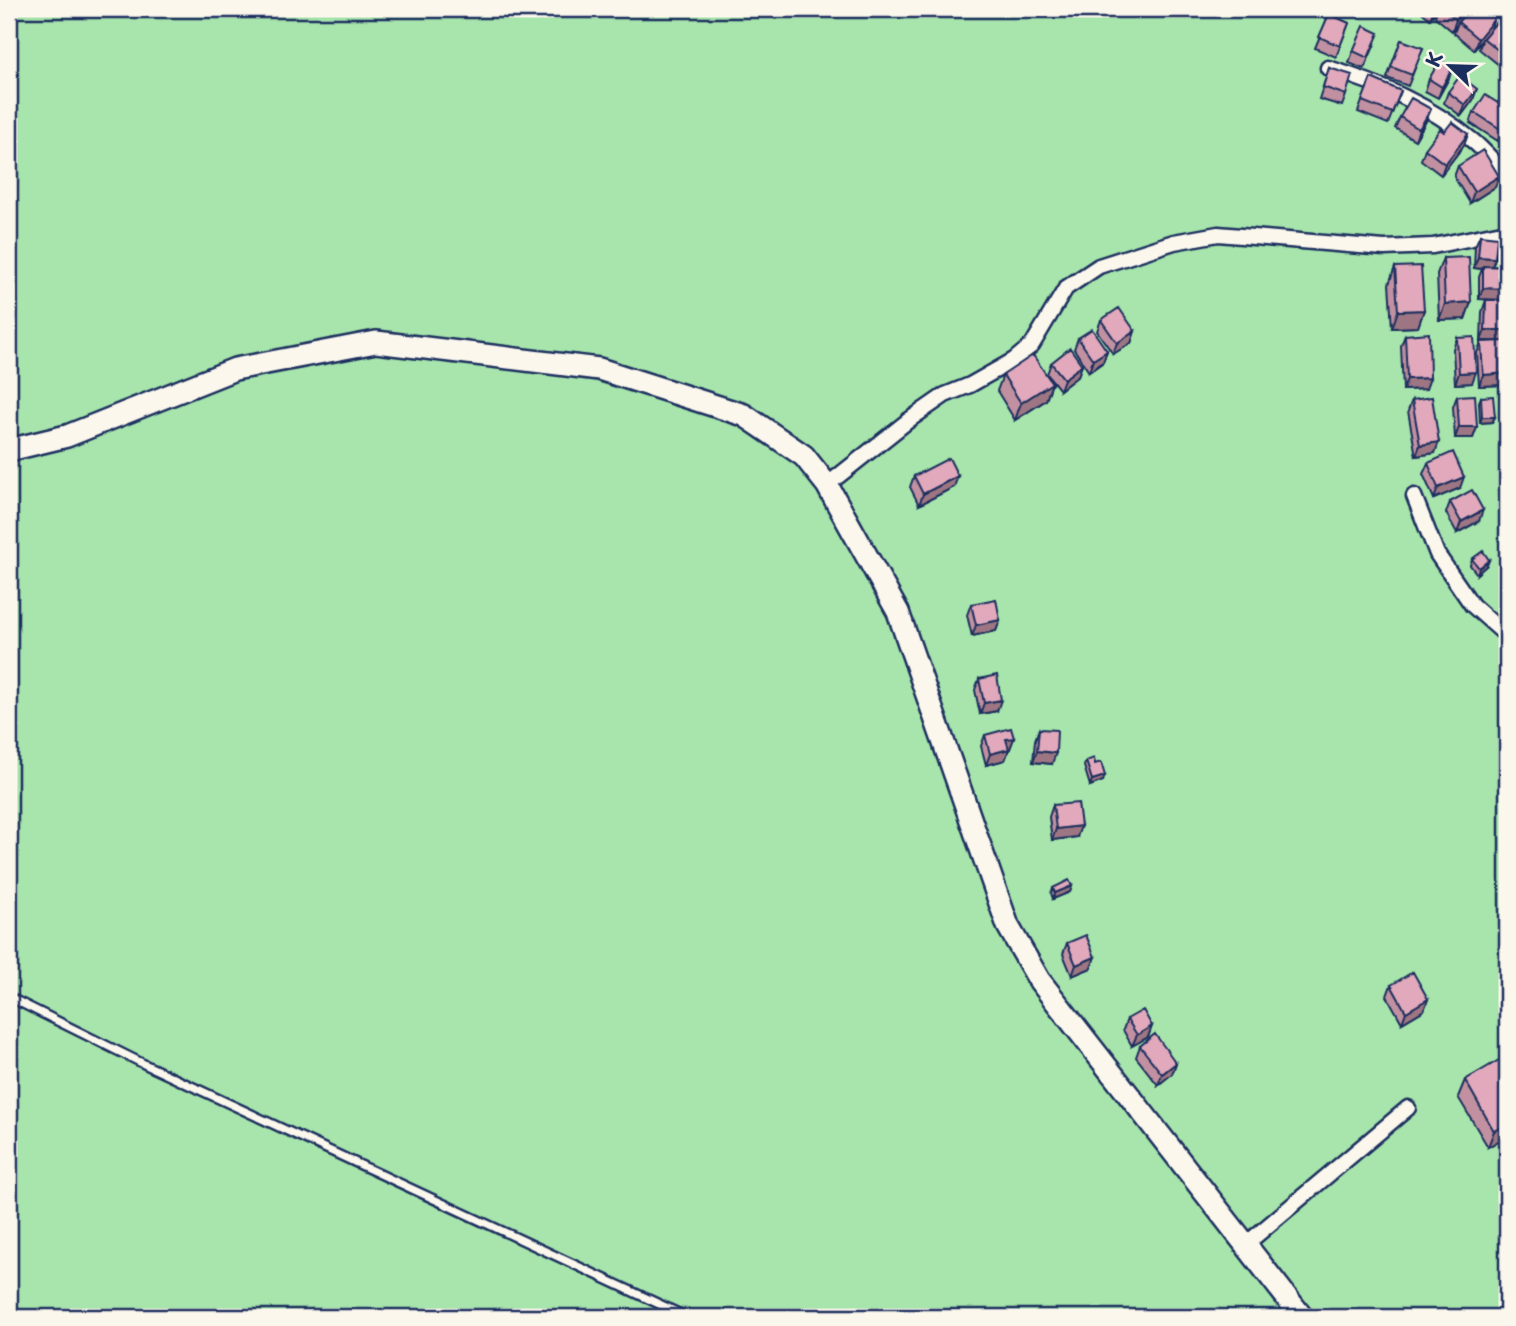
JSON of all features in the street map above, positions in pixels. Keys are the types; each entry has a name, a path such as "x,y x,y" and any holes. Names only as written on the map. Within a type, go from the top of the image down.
{"street":[{"path":"1482,10 1507,33"},
{"path":"1328,68 1370,81 1414,101 1474,141 1507,176"},
{"path":"827,485 927,408 1014,360 1032,345 1066,288 1099,266 1174,242 1218,234 1384,248 1433,246 1507,231"},
{"path":"9,450 67,436 234,369 376,342 599,369 744,415 804,456 827,485 898,612 1008,926 1039,980 1302,1317"},
{"path":"1414,496 1437,554 1472,605 1507,636"},
{"path":"1245,1245 1408,1108"}],"lane":[{"path":"9,997 144,1064 687,1317"}],"green space":[{"path":"9,9 1507,9 1507,1317 9,1317"}],"building":[{"path":"1443,9 1465,9 1456,20"},
{"path":"1469,9 1482,9 1494,19 1478,39 1458,22"},
{"path":"1329,14 1349,23 1340,46 1319,37"},
{"path":"1500,18 1507,24 1507,49 1503,54 1483,38"},
{"path":"1364,26 1379,33 1368,58 1353,51"},
{"path":"1401,40 1423,48 1412,75 1391,67"},
{"path":"1440,60 1453,67 1442,87 1429,79"},
{"path":"1329,68 1352,75 1346,95 1323,87"},
{"path":"1460,76 1477,89 1465,105 1448,92"},
{"path":"1371,78 1401,91 1392,113 1362,101"},
{"path":"1485,95 1498,103 1502,96 1507,99 1507,121 1502,130 1474,112"},
{"path":"1411,98 1431,109 1419,129 1400,117"},
{"path":"1452,122 1468,134 1445,164 1425,149 1440,129 1444,132"},
{"path":"1483,150 1499,176 1474,192 1458,166"},
{"path":"1480,235 1497,237 1495,258 1478,257"},
{"path":"1469,257 1471,302 1445,304 1443,258"},
{"path":"1421,266 1424,310 1398,311 1395,267"},
{"path":"1483,266 1507,267 1507,289 1483,288"},
{"path":"1486,300 1507,300 1507,330 1485,330"},
{"path":"1119,308 1135,331 1117,343 1101,320"},
{"path":"1092,329 1107,351 1093,360 1078,338"},
{"path":"1429,333 1430,378 1407,379 1405,335"},
{"path":"1474,337 1476,372 1459,373 1457,338"},
{"path":"1505,341 1507,373 1483,375 1481,342"},
{"path":"1070,348 1082,365 1064,379 1051,363"},
{"path":"1033,355 1052,383 1021,403 1003,375"},
{"path":"1475,395 1477,427 1459,427 1457,396"},
{"path":"1493,396 1495,417 1482,417 1481,397"},
{"path":"1432,397 1439,442 1420,445 1412,400"},
{"path":"1453,452 1464,477 1438,488 1428,463"},
{"path":"949,458 958,476 923,494 914,476"},
{"path":"1472,490 1483,510 1461,522 1450,502"},
{"path":"1483,551 1489,560 1479,568 1472,559"},
{"path":"996,599 1000,620 976,625 971,604"},
{"path":"997,675 1001,700 984,703 979,679"},
{"path":"1011,728 1014,738 1006,739 1009,749 990,754 985,735"},
{"path":"1039,729 1057,730 1056,753 1037,751"},
{"path":"1094,758 1095,764 1101,762 1105,776 1092,780 1086,761"},
{"path":"1078,803 1081,826 1056,829 1053,805"},
{"path":"1069,880 1072,886 1055,893 1053,888"},
{"path":"1086,935 1095,957 1076,965 1067,943"},
{"path":"1413,972 1428,999 1406,1012 1391,985"},
{"path":"1143,1010 1152,1026 1137,1035 1127,1019"},
{"path":"1155,1034 1176,1063 1162,1074 1140,1046"},
{"path":"1506,1056 1507,1123 1494,1131 1465,1080"}]}
